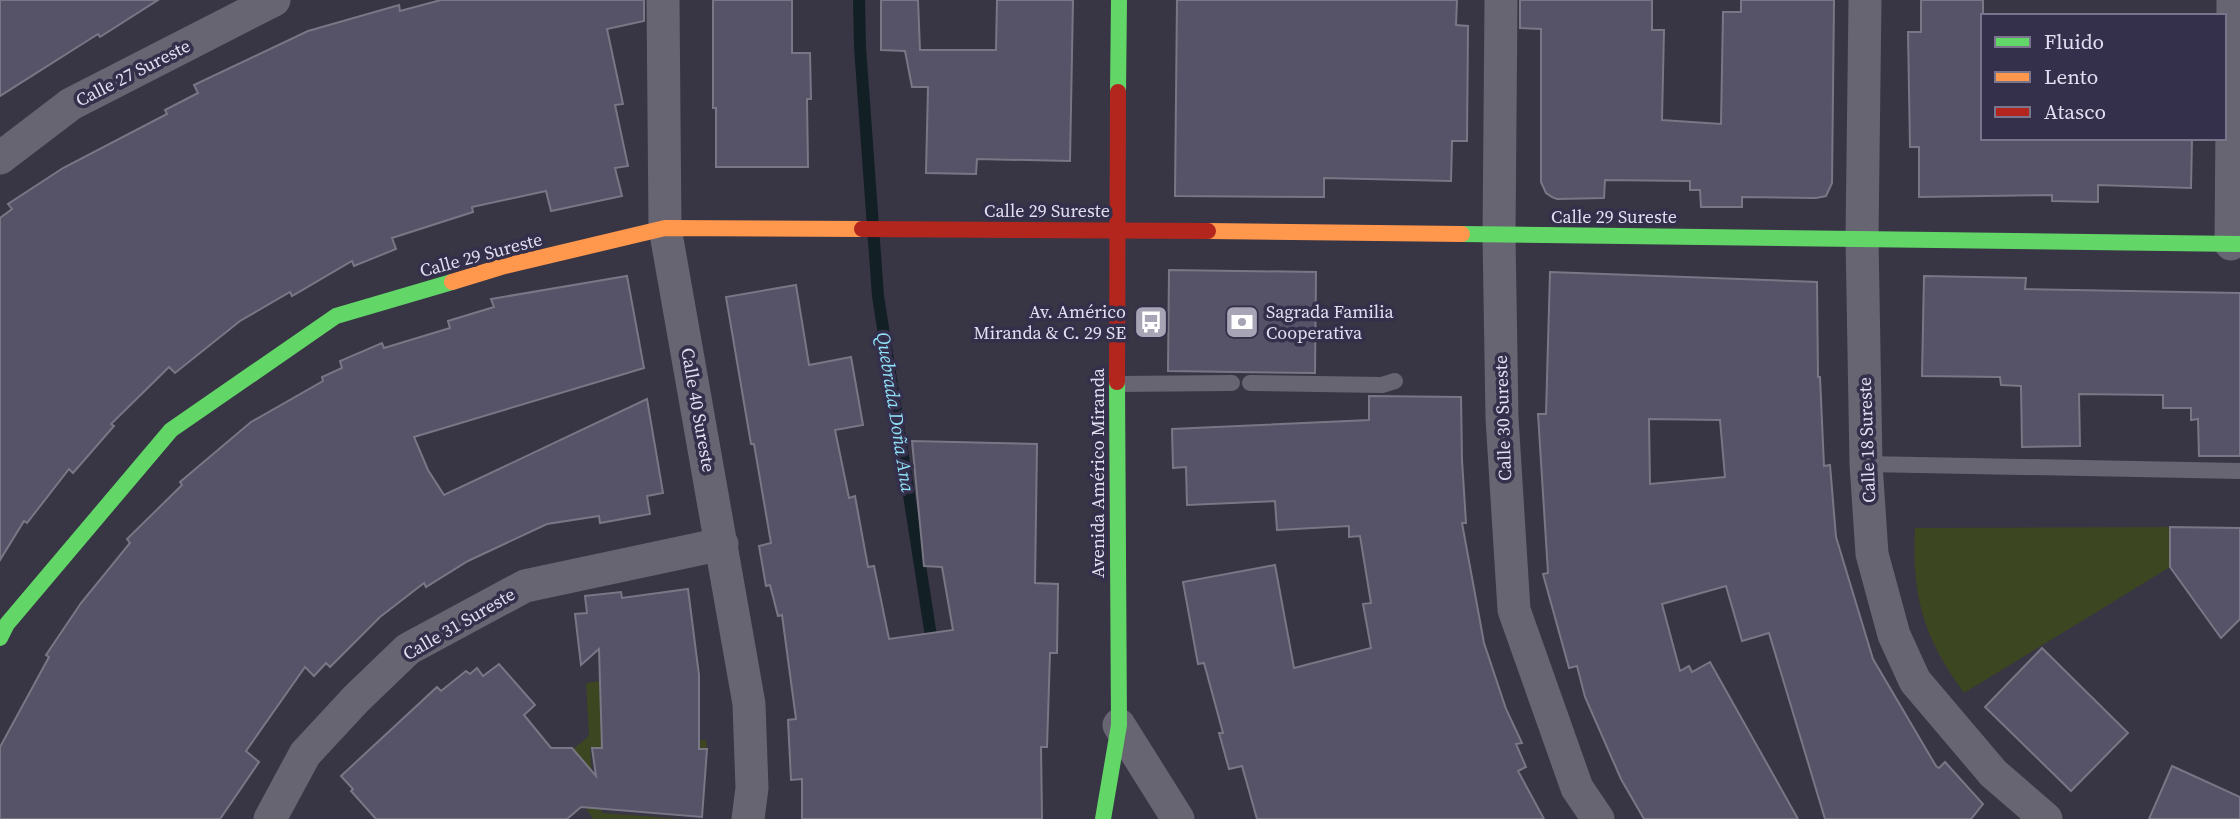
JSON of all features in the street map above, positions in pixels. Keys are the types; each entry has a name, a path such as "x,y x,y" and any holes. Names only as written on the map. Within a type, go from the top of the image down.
{"street":[{"name":"Calle 27 Sureste","path":"0,158 71,104 274,0"},
{"name":"Calle 40 Sureste","path":"663,0 665,228 749,704 752,788 748,819"},
{"name":"Avenida Américo Miranda","path":"1103,819 1119,725 1116,230 1119,0"},
{"name":"Calle 30 Sureste","path":"1501,0 1499,236 1502,418 1514,610 1577,788 1598,819"},
{"name":"Calle 18 Sureste","path":"1865,0 1862,238 1866,464 1872,554 1894,635 1915,681 1993,773 2046,819"},
{"path":"2233,0 2235,244"},
{"name":"Calle 29 Sureste","path":"0,638 7,624 171,430 336,317 501,267 665,228 1116,230 2235,244"},
{"name":"Calle 31 Sureste","path":"270,819 305,754 356,699 408,649 525,586 722,544"},
{"path":"1119,725 1178,819"}],"lane":[{"path":"1250,383 1314,386 1382,385 1395,382"},
{"path":"1117,384 1232,383"},
{"path":"1866,464 2240,471"}],"green space":[{"path":"2170,527 2170,567 1964,693 1939,654 1923,615 1915,574 1915,528"},
{"path":"646,675 605,741 706,740 707,749 590,748 593,789 604,791 602,813 682,819 593,819 587,810 593,800 561,759 589,736 586,683"}],"building":[{"path":"0,0 158,0 0,96"},
{"path":"441,0 644,0 644,21 607,29 623,104 615,105 628,166 615,168 622,196 551,211 546,191 472,207 473,212 392,238 396,249 354,266 352,261 292,296 290,292 240,321 175,373 169,367 111,424 114,426 73,473 69,469 27,523 24,521 0,560 0,218 12,209 8,204 63,168 167,114 165,110 198,93 194,85 308,31 399,5 400,11"},
{"path":"713,0 792,0 792,53 810,53 811,99 807,99 808,167 716,167"},
{"path":"881,0 918,0 920,50 996,50 997,0 1073,0 1070,161 977,159 976,174 926,173 928,87 912,87 905,51 881,50"},
{"path":"1177,0 1457,0 1456,25 1468,26 1467,141 1452,141 1451,181 1324,178 1324,197 1175,196"},
{"path":"1520,0 1652,0 1652,30 1664,30 1662,120 1721,124 1723,12 1741,12 1741,0 1834,0 1832,183 1826,196 1742,197 1742,207 1701,207 1700,190 1690,190 1690,181 1605,180 1604,198 1552,197 1546,193 1541,182 1541,29 1520,28"},
{"path":"1921,0 1983,0 1981,140 2192,140 2191,188 2098,185 2098,202 2052,201 2052,195 1919,197 1919,147 1910,147 1908,32 1921,32"},
{"name":"Sagrada Familia Cooperativa","path":"1169,270 1316,272 1315,373 1168,371"},
{"path":"1550,272 1817,282 1818,377 1824,466 1830,465 1836,537 1873,659 1936,766 1939,768 1945,762 1983,804 1971,819 1825,819 1769,633 1742,641 1726,586 1662,604 1680,671 1689,666 1692,672 1710,662 1798,819 1644,819 1621,779 1585,697 1577,666 1569,668 1543,574 1548,573 1538,414 1546,414","holes":["1649,419 1720,420 1725,477 1650,484"]},
{"path":"627,276 644,368 414,437 428,470 444,495 647,399 663,493 647,496 650,514 600,523 599,516 547,524 468,561 426,587 424,583 380,617 330,667 326,663 314,676 305,667 246,751 259,762 220,819 0,819 0,747 49,657 46,655 81,603 130,543 127,539 182,485 180,482 251,422 323,381 322,377 342,368 340,361 382,343 384,348 450,328 448,321 494,307 491,299"},
{"path":"1924,276 2026,278 2025,289 2240,293 2240,456 2199,456 2198,419 2191,420 2191,408 2163,408 2163,395 2079,394 2080,446 2022,447 2021,386 2001,385 2000,377 1922,376"},
{"path":"796,285 809,365 851,357 863,425 835,430 849,498 855,496 868,567 874,566 889,639 953,630 942,567 924,566 912,441 1037,444 1035,583 1058,584 1057,653 1050,653 1047,747 1041,747 1042,819 802,819 802,779 791,780 788,720 796,719 782,615 778,616 770,585 766,586 759,546 771,543 726,297"},
{"path":"1369,396 1461,397 1466,523 1462,523 1484,643 1506,709 1522,743 1516,744 1526,767 1518,771 1544,819 1257,819 1242,766 1229,769 1219,733 1223,733 1204,663 1198,664 1183,582 1275,565 1294,668 1371,648 1363,604 1371,603 1360,536 1349,537 1349,526 1277,530 1275,501 1187,505 1186,467 1173,468 1172,429 1369,420"},
{"path":"2170,527 2240,528 2240,619 2221,638 2170,567"},
{"path":"688,589 699,675 699,749 707,749 702,817 581,807 567,819 376,819 341,776 437,687 441,691 466,671 470,674 477,668 483,676 499,664 535,705 524,715 551,748 572,748 596,776 592,748 602,748 599,649 581,665 575,614 587,613 585,596 621,592 622,598"},
{"path":"2042,648 2128,733 2071,791 1985,707"},
{"path":"2172,766 2240,797 2240,819 2149,819"}],"waterway":[{"name":"Quebrada Doña Ana","path":"859,0 878,296 933,649"}],"traffic: fast":[{"path":"1118,92 1119,0"},
{"path":"1462,234 2240,244"},
{"path":"0,638 7,624 171,430 336,316 452,282"},
{"path":"1103,819 1119,725 1117,382"}],"traffic: slow":[{"path":"452,282 501,267 665,228 862,229"},
{"path":"1208,231 1462,234"}],"traffic: jam":[{"path":"1117,382 1118,92"},
{"path":"862,229 1208,231"}],"place":[{"name":"Av. Américo Miranda & C. 29 SE","path":"1151,322"},
{"name":"Sagrada Familia Cooperativa","path":"1242,322"}]}
